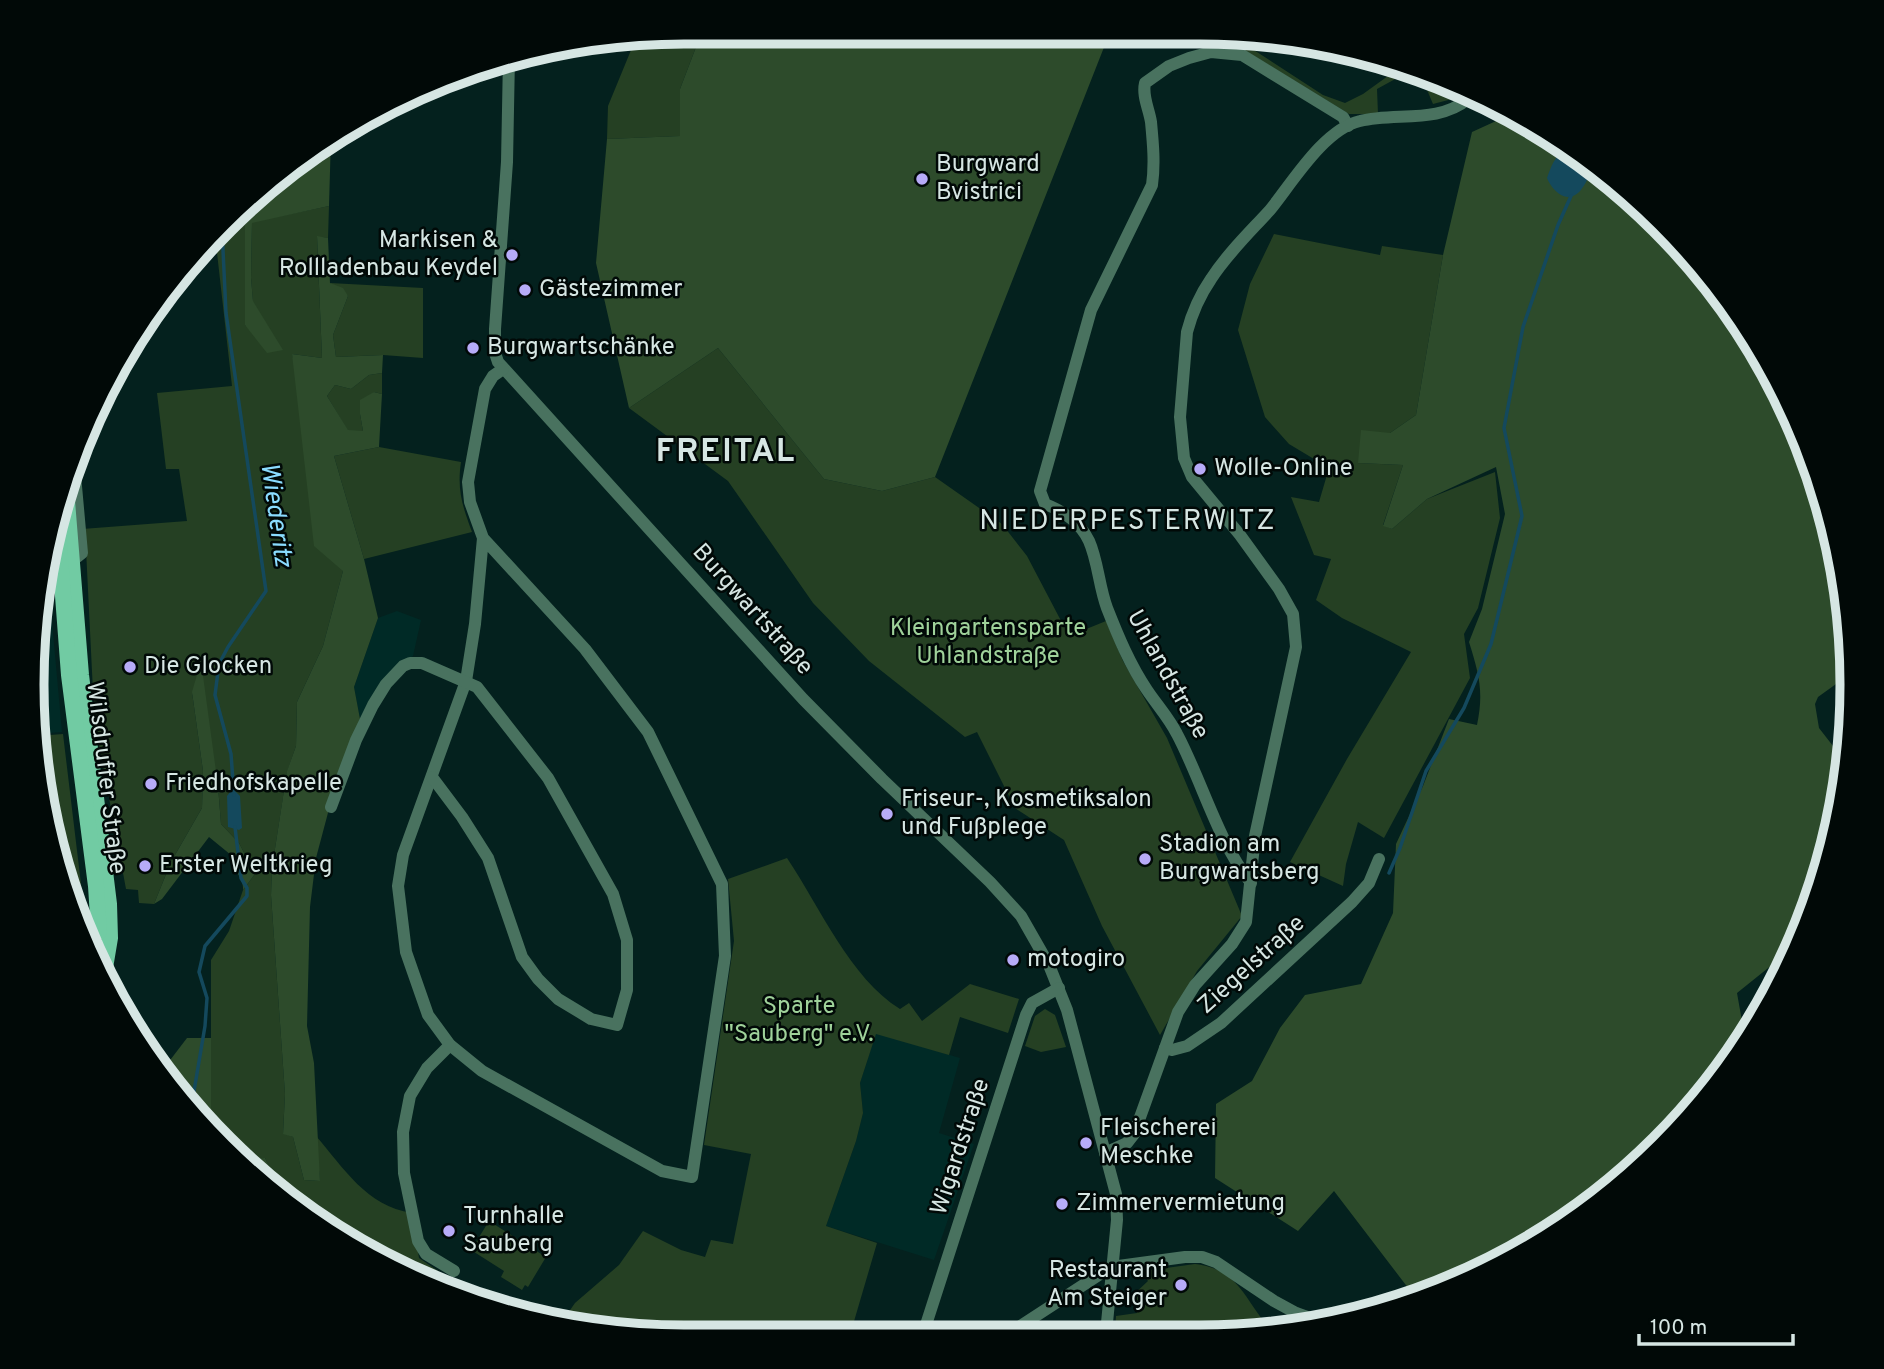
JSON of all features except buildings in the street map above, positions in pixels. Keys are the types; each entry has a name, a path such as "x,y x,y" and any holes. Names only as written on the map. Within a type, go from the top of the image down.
{"main road":[{"name":"Wilsdruffer Straße","path":"67,517 69,675 96,886 100,945"},
{"name":"Wilsdruffer Straße","path":"61,540 66,557 108,904 110,938 106,960"}],"street":[{"name":"Uhlandstraße","path":"1251,883 1242,873 1224,837 1177,732 1129,659 1100,587 1090,542 1073,520 1059,509 1045,504 1040,491 1091,310 1152,185 1155,168 1150,119 1143,90 1145,83 1169,66 1189,58 1211,52 1242,55 1343,117 1348,126"},
{"name":"Burgwartstraße","path":"509,69 506,169 495,354 503,369 803,699 990,882 1021,916 1045,956 1071,1023 1118,1205 1107,1325"},
{"path":"1105,1153 1127,1143 1134,1134 1172,1024 1184,1000 1242,930 1248,912 1255,836 1296,647 1293,614 1279,589 1240,535 1192,477 1185,458 1180,416 1187,332 1195,308 1213,276 1309,159 1348,126 1360,121 1449,110 1464,101"},
{"path":"483,538 475,624 466,681 403,855 398,886 406,952 428,1015 450,1045 482,1071 662,1171 692,1177 725,956 722,884 648,732 585,649 483,538 470,502 468,482 485,389 493,376 503,369"},
{"name":"Wilsdruffer Straße","path":"66,557 82,553 76,486"},
{"path":"331,807 356,740 373,705 397,671 410,663 422,663 477,687 548,778 613,894 627,940 627,990 617,1025 591,1019 558,999 538,979 522,957 488,858 432,777"},
{"name":"Ziegelstraße","path":"1165,1048 1172,1050 1187,1046 1221,1023 1352,902 1368,883 1380,859"},
{"name":"Wigardstraße","path":"926,1325 1026,1015 1032,1003 1059,988"},
{"path":"450,1045 427,1068 410,1096 403,1132 404,1173 418,1241 426,1254 454,1271"},
{"path":"1022,1325 1111,1267 1202,1257 1216,1262 1285,1307 1307,1316"}],"shaded area":[{"path":"697,44 1105,44 935,477 882,491 824,479 718,348 629,408 596,263 607,139 680,136 680,89"},
{"path":"1500,119 1590,176 1653,231 1681,262 1708,294 1754,364 1791,439 1806,479 1828,559 1835,601 1840,681 1818,697 1815,704 1819,728 1837,751 1828,810 1818,850 1791,930 1777,961 1737,993 1742,1023 1708,1075 1653,1138 1590,1193 1520,1239 1483,1259 1409,1289 1334,1191 1298,1231 1215,1178 1216,1104 1252,1081 1280,1028 1305,995 1361,984 1393,913 1396,844 1423,786 1449,719 1477,725 1479,683 1469,642 1482,609 1505,514 1496,467 1427,499 1392,529 1383,526 1403,465 1358,463 1361,430 1390,433 1416,415 1443,255 1472,132"},
{"path":"331,151 329,206 252,223 253,301 283,350 267,353 245,325 245,218 294,176"},
{"path":"317,236 328,238 330,283 343,288 348,296 333,335 336,357 383,355 382,373 369,375 351,389 335,385 327,396 348,430 363,431 360,400 374,392 382,394 379,447 334,456 378,618 354,687 360,719 333,794 316,858 310,907 307,1026 314,1063 320,1181 304,1180 293,1137 283,1134 285,1094 271,895 272,868 287,771 296,746 297,702 323,646 343,571 314,546 292,354 322,358"},
{"path":"50,597 62,732 46,733 45,726 45,643"},
{"path":"397,611 421,620 413,656 400,665 360,719 354,687 378,618"},
{"path":"201,661 221,824 239,843 255,874 243,890 231,855 209,837 162,899 154,904 171,862 202,808 203,771 192,692"},
{"path":"876,1033 960,1058 939,1133 974,1144 934,1260 826,1226 856,1141 863,1113 860,1083"},
{"path":"187,1038 211,1038 211,1116 176,1075 168,1063"},
{"path":"254,1158 265,1158 274,1176 262,1166"}],"green space":[{"path":"697,44 680,89 681,136 607,139 608,106 633,46"},
{"path":"1236,45 1247,46 1323,95 1345,103 1391,74 1400,76 1377,89 1378,114 1349,114"},
{"path":"1425,86 1456,98 1433,104"},
{"path":"329,206 328,238 317,237 322,358 292,354 343,571 323,646 297,702 296,746 287,772 272,868 271,895 285,1094 283,1133 293,1137 304,1180 320,1181 316,1136 357,1184 369,1194 382,1203 412,1213 419,1258 453,1281 401,1259 329,1217 273,1175 265,1158 254,1158 211,1116 211,960 229,931 243,890 255,874 239,843 221,824 218,786 192,692 203,771 202,808 171,862 154,904 139,903 138,890 126,889 98,739 86,549 82,529 187,521 179,469 166,469 157,393 232,386 216,247 245,218 245,325 282,350 253,302 252,222"},
{"path":"1274,234 1380,255 1382,246 1443,255 1416,415 1390,433 1358,463 1403,465 1383,525 1392,529 1427,499 1495,472 1500,518 1478,608 1464,634 1470,678 1384,838 1358,822 1343,886 1290,862 1411,652 1342,618 1316,600 1331,559 1314,555 1291,497 1319,502 1329,468 1289,444 1265,417 1238,330 1250,284"},
{"path":"330,283 423,288 423,358 383,355 336,357 333,335 348,296"},
{"name":"Kleingartensparte Uhlandstraße","path":"718,348 824,479 882,491 935,477 1002,524 1027,556 1069,636 1106,621 1123,661 1167,738 1242,916 1197,971 1160,1035 1102,926 1064,840 1015,808 977,732 965,737 869,661 813,603 728,481 629,408"},
{"path":"382,373 382,394 374,392 360,414 363,431 348,431 327,396 335,385 351,389 369,375"},
{"path":"379,447 461,462 461,497 472,532 364,559 334,456"},
{"path":"63,734 82,892 79,893 56,810 46,735"},
{"name":"Sparte \"Sauberg\" e.V.","path":"787,858 851,961 882,996 900,1009 909,1003 922,1021 970,984 1019,999 1008,1033 960,1017 949,1055 876,1034 860,1083 863,1113 856,1141 826,1226 877,1243 853,1325 643,1324 567,1314 575,1303 619,1265 643,1231 681,1250 705,1257 711,1240 733,1244 751,1154 704,1145 734,941 728,879"},
{"path":"1045,1009 1055,1015 1066,1047 1041,1052 1025,1046 1035,1016"},
{"path":"489,1221 546,1257 528,1287 525,1285 522,1290 501,1277 504,1271 471,1250"},
{"path":"1195,1264 1210,1267 1233,1280 1264,1322 1115,1325 1116,1316 1137,1313 1132,1296 1148,1281 1144,1275 1139,1277 1137,1272"}],"water":[{"path":"1559,155 1589,176 1580,191 1573,196 1560,194 1547,178"},
{"path":"231,791 240,796 242,828 239,830 228,827 227,796"}],"waterway":[{"path":"1389,873 1426,771 1464,708 1491,644 1522,516 1504,428 1523,327 1558,225 1571,196"},
{"name":"Wiederitz","path":"223,240 226,313 266,591 219,664 215,695 231,754 234,795"},
{"name":"Wiederitz","path":"193,1095 205,1026 207,998 199,972 205,946 247,896 247,888 241,878 235,827"}],"place":[{"name":"Burgward Bvistrici","path":"922,179"},
{"name":"Markisen & Rollladenbau Keydel","path":"512,255"},
{"name":"Gästezimmer","path":"525,290"},
{"name":"Burgwartschänke","path":"473,348"},
{"name":"Wolle-Online","path":"1200,469"},
{"name":"Die Glocken","path":"130,667"},
{"name":"Friedhofskapelle","path":"151,784"},
{"name":"Friseur-, Kosmetiksalon und Fußplege","path":"887,814"},
{"name":"Stadion am Burgwartsberg","path":"1145,859"},
{"name":"Erster Weltkrieg","path":"145,866"},
{"name":"motogiro","path":"1013,960"},
{"name":"Fleischerei Meschke","path":"1086,1143"},
{"name":"Zimmervermietung","path":"1062,1204"},
{"name":"Turnhalle Sauberg","path":"449,1231"},
{"name":"Restaurant Am Steiger","path":"1181,1285"}],"district":[{"name":"FREITAL","path":"726,453"},
{"name":"NIEDERPESTERWITZ","path":"1128,522"}]}
